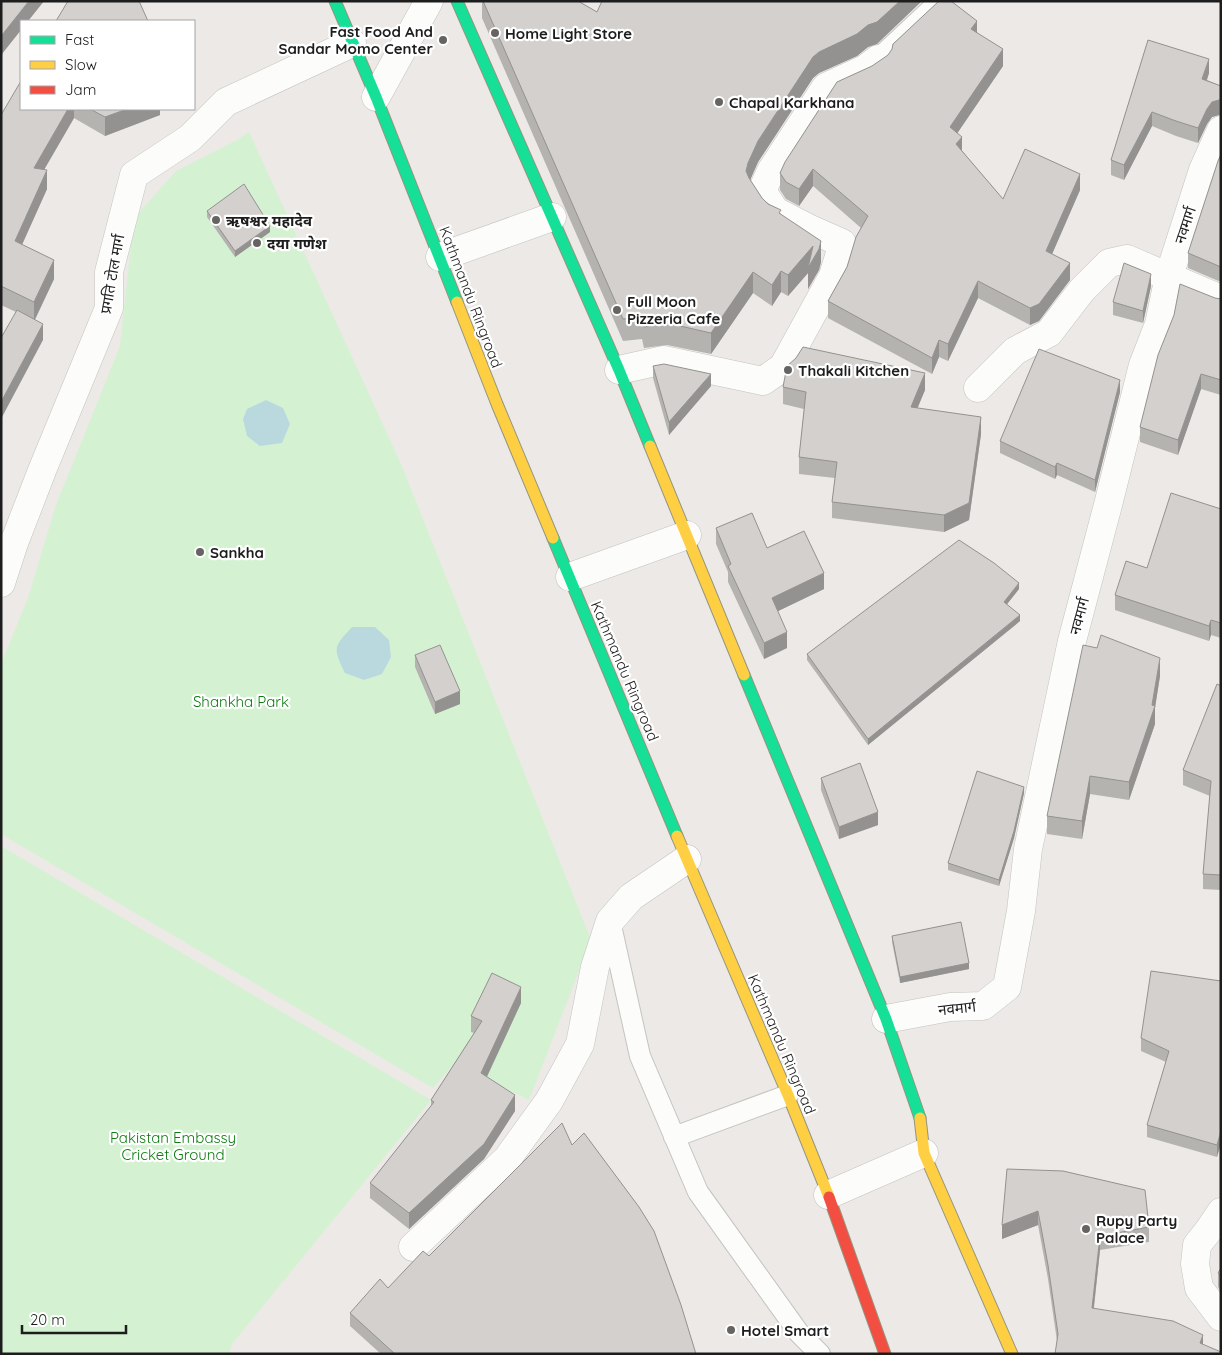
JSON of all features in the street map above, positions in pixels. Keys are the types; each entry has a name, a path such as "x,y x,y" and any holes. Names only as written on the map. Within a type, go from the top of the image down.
{"main road":[{"name":"Kathmandu Ringroad","path":"335,1 376,97 497,404 788,1095 828,1195 885,1354"},
{"path":"457,1 619,370 886,1019 920,1116 924,1153 1012,1354"}],"street":[{"path":"376,97 429,1"},
{"name":"प्रगति टोल मार्ग","path":"1,583 14,543 43,468 109,308 110,272 134,175 190,138 226,102 352,42"},
{"path":"619,370 664,360 763,381 783,367 833,276 842,250 842,243 775,211 762,191 771,171 826,87 865,69 878,60"},
{"name":"नवमार्ग","path":"886,1019 950,1007 983,1006 1007,987 1021,911 1028,849 1072,641 1110,501 1143,365 1158,324 1169,276 1203,170 1221,130"},
{"path":"440,257 552,217"},
{"path":"978,388 1015,351 1048,333 1082,290 1109,263 1127,259 1221,300"},
{"path":"570,577 687,535"},
{"path":"413,1247 507,1159 549,1101 580,1044 595,967 610,921 631,898 687,859"},
{"path":"828,1195 924,1153"},
{"path":"1221,1212 1197,1245 1195,1264 1199,1288 1221,1317"}],"lane":[{"path":"878,60 940,1"},
{"path":"610,921 640,1056 698,1192 799,1334 820,1354"},
{"path":"674,1136 788,1095"}],"green space":[{"name":"Shankha Park","path":"249,132 401,464 591,940 529,1100 455,1063 433,1088 1,834 1,664 28,598 56,505 120,346 134,218 176,171"},
{"name":"Pakistan Embassy Cricket Ground","path":"1,846 431,1100 232,1344 229,1354 1,1354"}],"water":[{"path":"266,400 283,408 290,424 282,443 260,446 247,436 243,419 247,409"},
{"path":"352,627 375,627 389,640 391,657 382,674 364,680 345,673 338,658 337,648 338,643"}],"building":[{"path":"2,1 29,1 2,35 1,3"},
{"path":"68,1 139,1 148,20 57,20"},
{"path":"483,1 578,1 597,12 602,1 900,1 877,22 868,25 857,34 819,52 813,57 758,141 748,163 746,171 762,198 768,204 781,210 779,213 821,241 819,249 808,268 813,246 788,275 781,271 772,285 753,272 711,333 667,323 644,327 642,318 623,319"},
{"path":"939,1 951,1 977,21 971,29 1003,49 950,127 962,137 956,144 1003,199 1025,149 1080,174 1046,251 1070,263 1039,304 1030,308 978,281 948,344 939,340 932,358 828,301 847,267 856,237 868,216 813,169 799,189 786,182 780,173 785,162 837,82 872,66 888,55 893,44"},
{"path":"1148,40 1209,59 1202,79 1221,86 1221,100 1212,102 1198,128 1152,112 1124,165 1111,160"},
{"path":"20,83 20,110 67,110 34,168 47,170 15,241 54,260 34,302 1,286 1,115"},
{"path":"92,110 124,110 105,117"},
{"path":"1221,154 1221,267 1188,253"},
{"path":"244,184 270,226 235,251 207,211"},
{"path":"1124,263 1151,274 1143,311 1113,302"},
{"path":"1180,284 1221,299 1221,380 1201,374 1178,440 1140,427 1158,355 1174,315"},
{"path":"17,310 43,324 1,402 1,338"},
{"path":"803,347 925,373 911,407 981,417 969,503 944,515 832,502 837,462 799,457 806,392 783,387 787,366 796,358"},
{"path":"1039,349 1120,380 1095,480 1057,463 1055,467 1000,441"},
{"path":"664,364 711,374 669,422 653,366"},
{"path":"1171,493 1221,509 1221,623 1211,620 1209,626 1115,595 1126,561 1147,568"},
{"path":"752,513 767,548 804,531 824,573 772,598 787,632 764,643 728,566 731,564 716,528"},
{"path":"959,540 994,563 1019,583 1004,602 1020,615 868,739 807,654"},
{"path":"1101,635 1160,658 1152,705 1155,706 1129,782 1090,776 1082,821 1047,816 1083,645 1097,648"},
{"path":"440,645 460,691 435,702 415,655"},
{"path":"1217,684 1221,686 1221,875 1203,874 1211,781 1183,770"},
{"path":"860,763 878,812 839,827 821,778"},
{"path":"977,771 1024,787 1014,831 999,880 948,863"},
{"path":"961,922 969,963 900,977 892,936"},
{"path":"1151,971 1221,981 1221,1131 1217,1145 1147,1125 1169,1051 1141,1038"},
{"path":"492,973 521,987 481,1073 515,1095 484,1144 409,1213 370,1183 434,1102 431,1100 482,1021 471,1016"},
{"path":"562,1123 572,1145 584,1133 639,1207 654,1231 681,1305 696,1354 395,1354 350,1313 380,1279 388,1288 423,1251 429,1256"},
{"path":"1007,1169 1063,1171 1145,1190 1149,1227 1100,1236 1092,1308 1173,1321 1203,1335 1200,1343 1221,1352 1221,1354 1055,1354 1058,1334 1038,1211 1002,1225"}],"traffic: fast":[{"path":"335,1 376,97 457,302"},
{"path":"457,1 619,370 650,446"},
{"path":"553,538 677,836"},
{"path":"744,675 886,1019 920,1118"}],"traffic: slow":[{"path":"457,302 553,538"},
{"path":"650,446 744,675"},
{"path":"677,836 788,1095 829,1197"},
{"path":"920,1118 924,1153 1012,1354"}],"traffic: jam":[{"path":"829,1197 885,1354"}],"place":[{"name":"Home Light Store","path":"495,33"},
{"name":"Fast Food And Sandar Momo Center","path":"443,40"},
{"name":"Chapal Karkhana","path":"719,102"},
{"name":"ऋषश्वर महादेव","path":"216,220"},
{"name":"दया गणेश","path":"257,243"},
{"name":"Full Moon Pizzeria Cafe","path":"617,310"},
{"name":"Thakali Kitchen","path":"788,370"},
{"name":"Sankha","path":"200,552"},
{"name":"Rupy Party Palace","path":"1086,1229"},
{"name":"Hotel Smart","path":"731,1330"}]}
